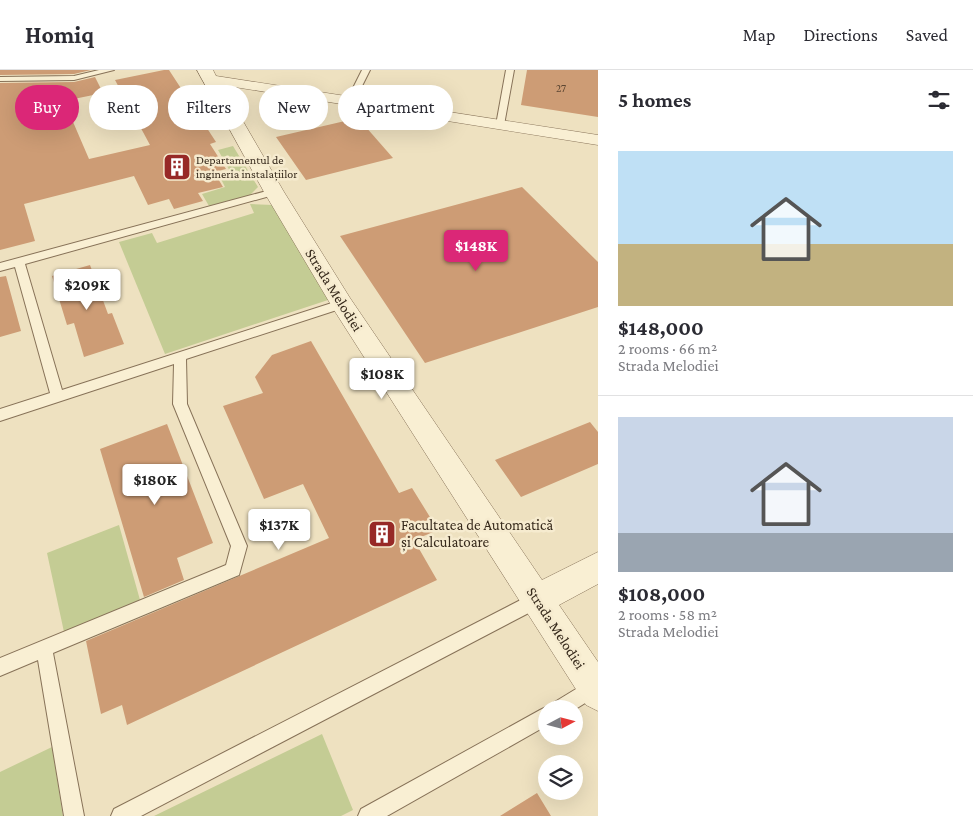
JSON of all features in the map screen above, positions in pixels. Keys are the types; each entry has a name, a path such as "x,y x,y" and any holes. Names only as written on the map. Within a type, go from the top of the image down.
{"street":[{"path":"209,75 219,80 338,100"},
{"name":"Strada Melodiei","path":"209,75 274,192 342,304 538,599 596,690"},
{"path":"453,118 598,140"},
{"path":"538,599 598,567"}],"lane":[{"path":"0,79 74,78 110,70"},
{"path":"358,85 366,70"},
{"path":"500,125 510,70"},
{"path":"0,267 20,264 274,192"},
{"path":"20,264 57,394"},
{"path":"0,415 57,394 180,357 342,304"},
{"path":"0,667 233,570 238,546 180,404 180,357"},
{"path":"122,816 538,599"},
{"path":"44,648 74,816"},
{"path":"577,700 596,690"},
{"path":"368,816 538,720"}],"green space":[{"path":"233,146 258,187 250,195 209,206 202,194 225,187 220,177 231,173 218,150"},
{"path":"250,204 273,205 328,300 165,354 119,242 152,233 157,243 254,213"},
{"path":"119,525 140,600 64,632 47,553"},
{"path":"322,734 353,810 341,816 154,816"},
{"path":"52,747 63,816 0,816 0,772"}],"building":[{"path":"0,70 91,70 74,74 0,75"},
{"path":"169,70 179,85 168,85 168,130 208,130 216,142 210,144 226,169 214,172 223,187 198,193 203,201 174,209 169,199 148,205 134,176 24,204 35,241 0,250 0,83 74,82 95,77 99,85 89,85 89,96 79,98 79,85 15,85 15,130 76,130 89,159 150,145 142,130 158,130 158,85 118,85 115,80"},
{"path":"527,70 598,70 598,117 521,105"},
{"path":"338,123 338,130 368,130 393,158 306,180 276,137 306,130 328,130 328,125"},
{"path":"522,187 598,262 598,307 425,363 340,236"},
{"path":"90,265 108,314 112,313 124,344 84,357 74,323 67,325 52,276"},
{"path":"6,276 21,331 0,337 0,277"},
{"name":"Facultatea de Automatică și Calculatoare","path":"311,341 399,493 412,488 438,530 414,540 437,580 127,725 122,705 101,714 86,641 329,538 303,484 264,499 223,406 263,393 255,377 272,355"},
{"path":"590,422 598,432 598,464 521,497 495,460"},
{"path":"167,424 213,543 177,558 184,580 144,597 100,449"},
{"path":"537,793 538,800 541,800 551,816 500,816"}],"place":[{"name":"Departamentul de ingineria instalațiilor","path":"177,167"},
{"name":"Facultatea de Automatică și Calculatoare","path":"382,534"}]}
